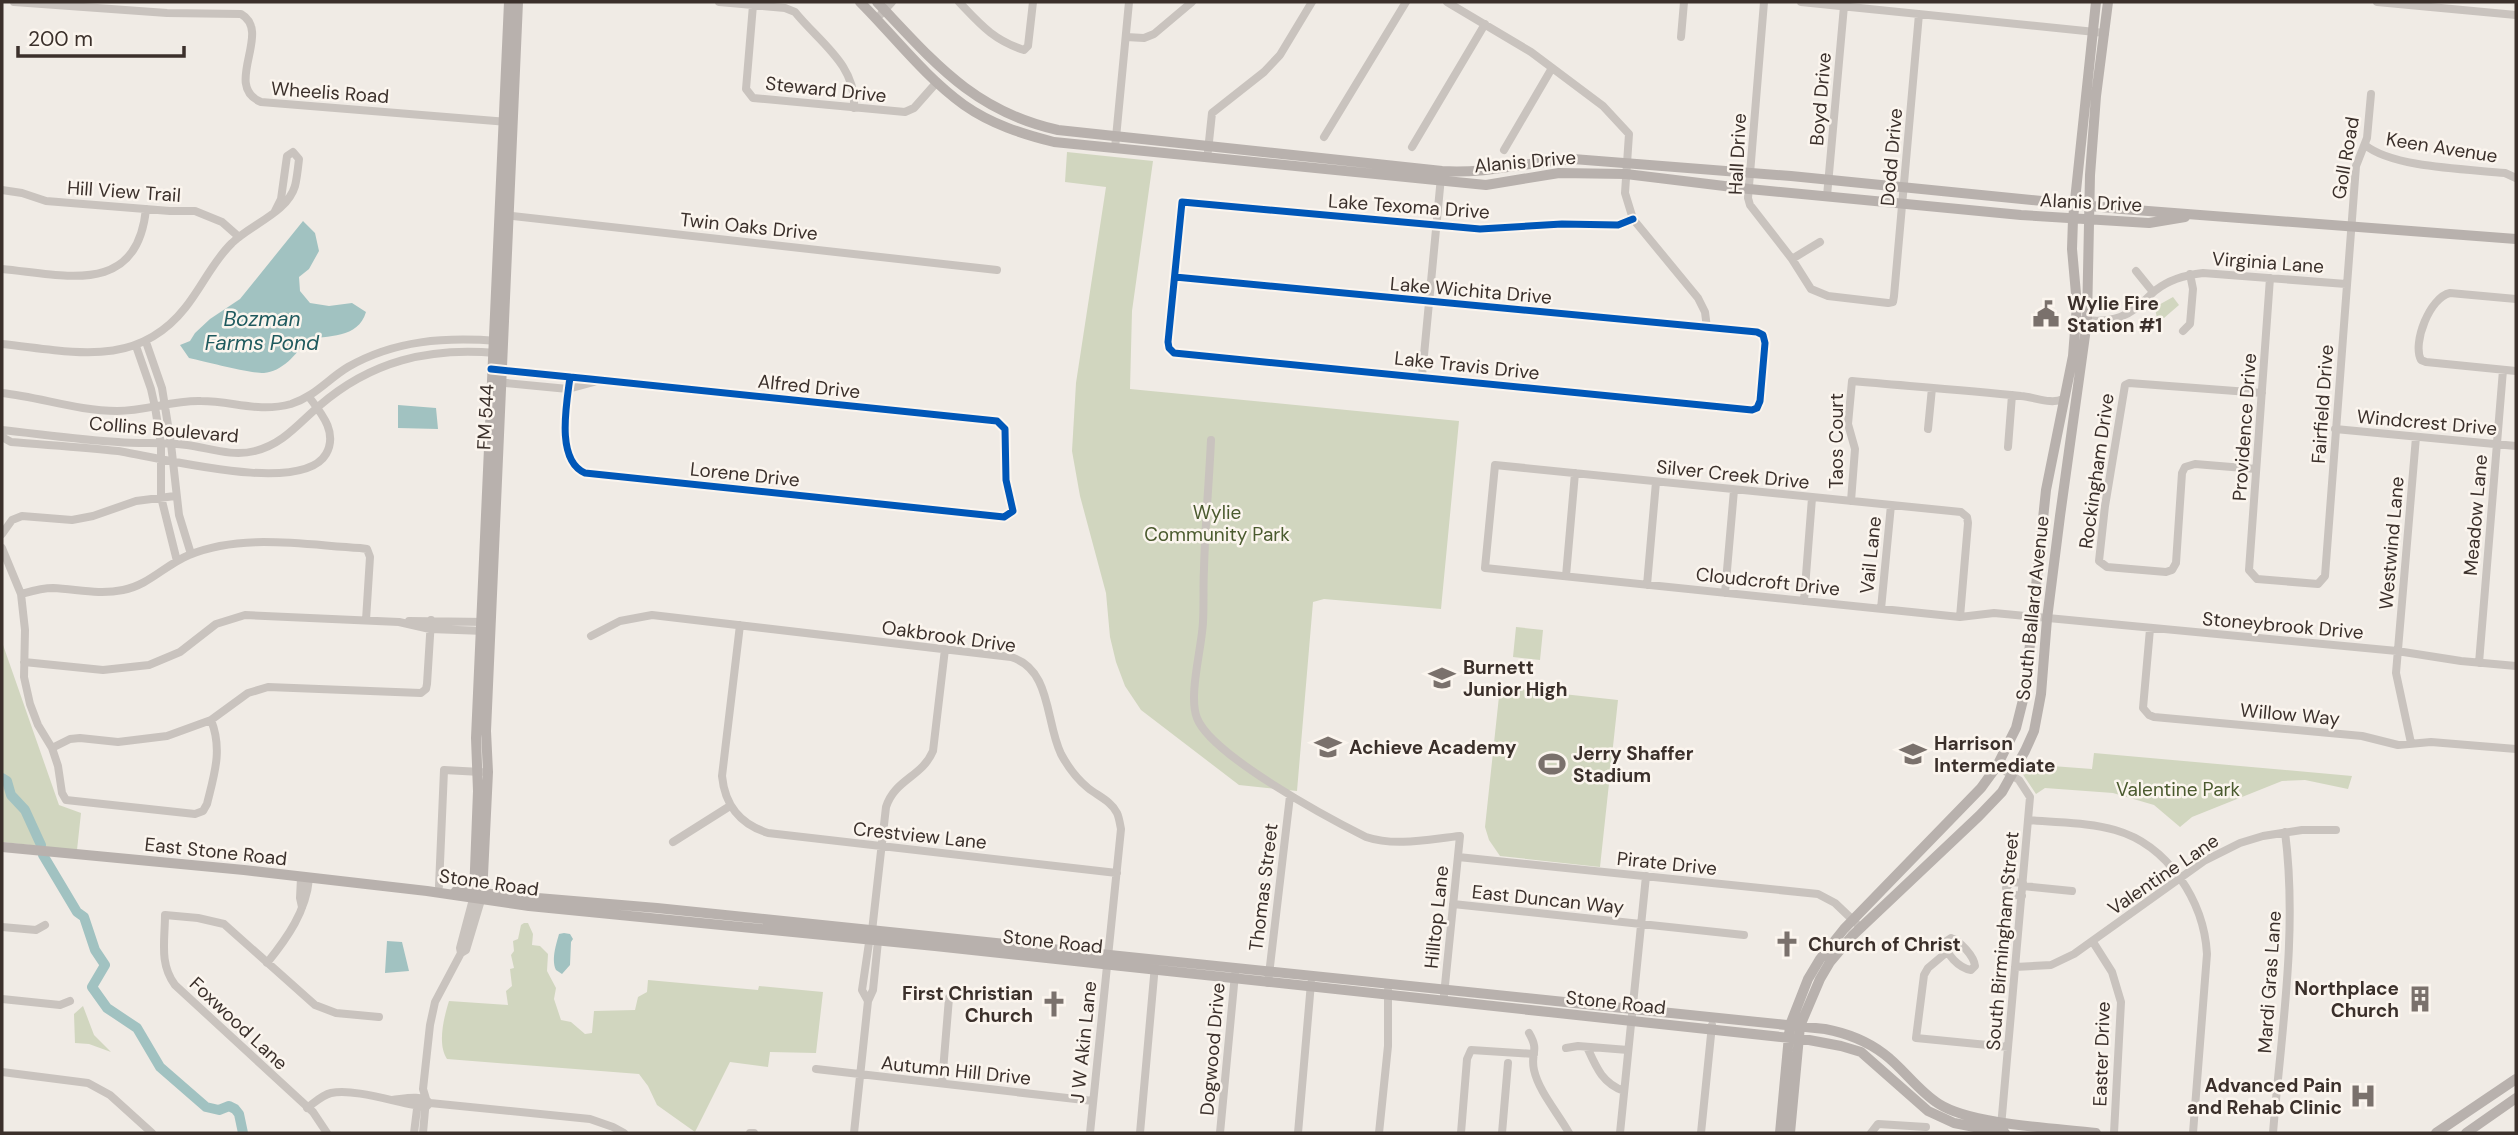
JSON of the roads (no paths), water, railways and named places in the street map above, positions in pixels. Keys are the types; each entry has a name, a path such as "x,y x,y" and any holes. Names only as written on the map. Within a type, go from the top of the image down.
{"main road":[{"name":"FM 544","path":"478,896 486,732 486,627 496,382 491,369 492,353 498,341 510,215 509,2"},
{"name":"FM 544","path":"496,382 503,370 503,354 498,341 498,214 509,122 518,2"},
{"name":"Alanis Drive","path":"860,2 937,82 964,105 1025,135 1054,142 1208,153 1442,176 1573,159 1749,189 1903,204 2149,223 2199,215"},
{"name":"South Ballard Avenue","path":"1790,1133 1795,1026 1819,979 1857,923 1981,788 2016,729 2025,692 2046,490 2073,356 2076,319 2073,219 2096,2"},
{"name":"South Ballard Avenue","path":"1857,923 1979,816 2002,792 2027,747 2038,716 2047,619 2087,321 2088,219 2096,96 2108,2"},
{"name":"Alanis Drive","path":"882,3 957,84 991,107 1030,124 1058,130 1116,136 1208,153"},
{"name":"Alanis Drive","path":"1626,168 1750,173 2199,215 2516,239"},
{"name":"East Stone Road","path":"2,847 427,891"},
{"name":"Stone Road","path":"427,891 1235,974 1268,977 1312,976 1836,1031 1863,1041 1885,1054 1939,1104 1958,1113 2096,1133"},
{"name":"Stone Road","path":"1268,977 1311,988 1711,1029 1841,1046 1861,1052 1928,1111 1954,1123 2003,1133"},
{"name":"South Ballard Avenue","path":"1780,1133 1794,1039"},
{"path":"2436,1133 2516,1079"},
{"path":"2466,1133 2516,1098 2506,1086"}],"street":[{"name":"Wheelis Road","path":"14,2 167,13 241,14 249,20 252,32 246,85 251,96 258,101 509,122"},
{"path":"719,2 786,8 795,12 848,72 853,86 854,108"},
{"path":"959,2 989,34 1024,50 1028,46 1033,2"},
{"path":"1115,148 1129,2"},
{"path":"1126,37 1144,38 1154,34 1192,2"},
{"path":"1208,153 1212,113 1264,72 1280,55 1312,2"},
{"path":"1324,137 1406,2"},
{"path":"1447,2 1552,68 1603,106 1629,134 1626,200 1633,219 1698,298 1707,328"},
{"path":"1681,37 1684,2"},
{"name":"Hall Drive","path":"1764,2 1750,173 1750,205 1792,259 1806,284 1819,293 1893,302"},
{"path":"1801,2 2105,33"},
{"path":"2377,2 2516,15"},
{"path":"873,14 882,3"},
{"name":"Steward Drive","path":"753,5 746,86 748,94 756,98 910,111 937,82"},
{"name":"Boyd Drive","path":"1827,195 1844,6"},
{"name":"Dodd Drive","path":"1893,302 1919,14"},
{"path":"1412,147 1485,24"},
{"path":"1504,150 1552,68"},
{"name":"Goll Road","path":"2350,227 2356,166 2365,145 2371,94"},
{"name":"Keen Avenue","path":"2365,145 2375,153 2407,161 2505,173 2516,178"},
{"path":"2,344 97,353 146,342 174,321 223,254 239,237 275,211 286,201 294,188 299,158 293,152 287,156 281,199 275,211"},
{"path":"1422,376 1442,176"},
{"name":"Hill View Trail","path":"2,190 46,201 195,211 222,222 239,237"},
{"name":"Lake Texoma Drive","path":"1175,277 1182,202 1496,229 1562,224 1611,225 1633,219"},
{"path":"2,269 89,277 103,273 119,266 132,254 142,234 146,209"},
{"name":"Twin Oaks Drive","path":"498,214 996,270"},
{"name":"Fairfield Drive","path":"2254,577 2315,584 2321,582 2325,576 2350,227"},
{"path":"1792,259 1820,242"},
{"path":"2136,271 2153,292"},
{"path":"2183,331 2190,324 2193,289 2190,274"},
{"name":"Virginia Lane","path":"2076,319 2107,321 2121,317 2133,311 2153,292 2176,278 2190,274 2346,284"},
{"name":"Lake Wichita Drive","path":"1175,277 1756,332 1763,335 1764,355 1757,408"},
{"name":"Lake Travis Drive","path":"1175,277 1168,342 1174,353 1752,410 1757,408"},
{"name":"Providence Drive","path":"2254,577 2249,570 2270,278"},
{"path":"2516,299 2449,293 2443,295 2427,317 2418,349 2419,357 2426,362 2516,371"},
{"name":"Collins Boulevard","path":"2,393 100,410 127,411 199,400 248,408 274,407 309,397 345,369 385,351 428,340 456,338 498,341"},
{"path":"146,342 162,388 172,444 179,515 191,554"},
{"path":"136,346 155,407 161,444 161,497 177,561"},
{"path":"385,351 389,364"},
{"name":"Collins Boulevard","path":"2,430 116,442 172,444 238,453 254,451 272,445 292,433 317,408 356,380 389,364 438,352 503,354"},
{"name":"Alfred Drive","path":"491,369 997,421 1002,424 1004,432 1006,480 1014,507 1011,514 1004,517"},
{"name":"Meadow Lane","path":"2479,663 2503,370"},
{"name":"Lorene Drive","path":"570,377 566,443 578,469 586,473 1004,517"},
{"name":"Alfred Drive","path":"496,382 568,389 604,380"},
{"name":"Taos Court","path":"1851,501 1855,449 1848,424 1852,381 1932,388"},
{"name":"Rockingham Drive","path":"2256,469 2192,463 2186,467 2182,472 2176,563 2172,570 2166,572 2107,567 2099,561 2105,506 2125,385 2129,383 2262,393"},
{"path":"1928,429 1932,388 2039,398 2048,395 2077,400"},
{"path":"2008,447 2012,395"},
{"path":"2,437 11,442 107,450 228,471 298,471 314,466 324,458 330,446 330,430 325,418 309,397"},
{"name":"Windcrest Drive","path":"2335,429 2516,446"},
{"name":"Westwind Lane","path":"2411,743 2396,673 2416,437"},
{"path":"1211,440 1203,621 1194,701 1196,716 1204,731 1290,796"},
{"name":"Silver Creek Drive","path":"1485,568 1495,465 1951,510 1961,512 1967,517 1960,617"},
{"path":"1566,576 1575,473"},
{"path":"1647,585 1656,482"},
{"path":"1725,593 1734,490"},
{"path":"2,534 12,520 22,516 72,520 93,516 136,501 176,496"},
{"path":"1804,601 1812,498"},
{"name":"Vail Lane","path":"1881,609 1891,505"},
{"path":"21,594 41,589 89,593 124,590 140,585 191,554 248,542 367,550 370,557 366,620"},
{"path":"2,548 21,594 25,630 24,677 30,704 38,725 52,748 66,800 195,814 203,811 218,757 218,745 211,720"},
{"name":"Cloudcroft Drive","path":"1485,568 1960,617 1994,612 2047,619"},
{"path":"24,662 82,669 128,669 166,659 180,652 216,624 245,615 486,627"},
{"name":"Oakbrook Drive","path":"590,636 620,621 644,615 1011,657 1025,663 1038,677 1055,740 1065,761 1081,781 1108,802 1116,813 1121,829 1107,960"},
{"name":"Stoneybrook Drive","path":"2047,619 2397,651 2516,666"},
{"path":"52,748 70,739 118,741 167,736 211,720 248,693 268,687 421,693 425,691 427,684 430,625"},
{"path":"673,842 730,806 722,776 740,625"},
{"name":"Willow Way","path":"2150,629 2143,708 2148,715 2362,736 2398,746 2431,742 2516,748"},
{"path":"854,1133 868,1001 873,990 873,937 886,807 892,792 929,761 933,751 945,649"},
{"name":"South Birmingham Street","path":"1997,765 2012,775 2029,797 2001,1121 2003,1133"},
{"path":"439,886 444,770 482,772"},
{"name":"Hilltop Lane","path":"1290,796 1346,827 1378,841 1402,842 1460,836 1443,1002"},
{"name":"Thomas Street","path":"1268,977 1290,796"},
{"name":"Crestview Lane","path":"730,806 750,826 768,834 1117,873"},
{"path":"2029,820 2099,826 2130,836 2155,851 2180,879 2201,917 2207,965 2193,1133"},
{"name":"Valentine Lane","path":"2015,967 2051,965 2074,954 2204,861 2240,843 2285,832 2336,830"},
{"name":"Mardi Gras Lane","path":"2273,1133 2291,920 2290,866 2285,832"},
{"name":"Pirate Drive","path":"1458,857 1818,894 1835,902 1857,923"},
{"path":"1620,1133 1646,876"},
{"path":"267,962 292,932 302,907 305,878"},
{"path":"2023,888 2072,891"},
{"path":"423,1133 423,1089 435,1002 461,953 460,948 478,896"},
{"name":"East Duncan Way","path":"1453,904 1744,935"},
{"name":"Foxwood Lane","path":"327,1133 318,1117 174,985 163,960 165,915 224,924 315,1005 336,1013 379,1017"},
{"path":"2,927 36,930 45,925"},
{"name":"Easter Drive","path":"2092,942 2112,972 2121,1002 2114,1133"},
{"path":"1947,952 1928,968 1924,975 1916,1038 2008,1047"},
{"name":"J W Akin Lane","path":"1090,1133 1107,960"},
{"path":"1140,1133 1156,965"},
{"name":"Dogwood Drive","path":"1220,1133 1235,974"},
{"path":"1298,1133 1312,976"},
{"path":"1379,1133 1388,1046 1388,984"},
{"path":"942,1083 949,998"},
{"path":"2,999 60,1005 71,1001"},
{"path":"1701,1133 1713,1018"},
{"path":"1529,1033 1536,1046 1534,1068 1538,1080 1569,1133"},
{"path":"1587,1047 1605,1081 1624,1091"},
{"path":"1566,1048 1628,1050"},
{"path":"1461,1133 1466,1067 1471,1050 1534,1054"},
{"path":"1502,1133 1508,1063"},
{"name":"Autumn Hill Drive","path":"816,1069 1093,1101"},
{"path":"2,1072 88,1083 110,1096 152,1133"},
{"path":"307,1108 331,1093 590,1119 613,1126 624,1133"},
{"path":"414,1133 424,1103"},
{"path":"1871,1133 1878,1124 1926,1127"}],"water":[{"name":"Bozman Farms Pond","path":"303,221 315,233 319,251 309,269 299,277 300,291 310,303 329,306 352,303 366,312 362,321 341,334 305,340 288,361 270,372 248,371 189,358 180,345 190,341 210,319 240,299"},
{"path":"398,405 436,408 438,429 398,428"},
{"path":"559,934 570,934 573,939 570,965 562,974 556,970 554,957"},
{"path":"387,941 402,942 409,971 385,973"}],"waterway":[{"path":"2,778 7,781 11,795 25,810 41,845"},
{"path":"43,855 77,912 84,917 95,950 105,965 92,987 107,1008 137,1028 160,1067 206,1107 219,1110 229,1106 235,1109 239,1114 243,1133"}],"place":[{"name":"Wylie Fire Station #1","path":"2046,314"},
{"name":"Burnett Junior High","path":"1442,678"},
{"name":"Achieve Academy","path":"1328,747"},
{"name":"Harrison Intermediate","path":"1913,754"},
{"name":"Jerry Shaffer Stadium","path":"1552,764"},
{"name":"Church of Christ","path":"1787,944"},
{"name":"Northplace Church","path":"2420,999"},
{"name":"First Christian Church","path":"1054,1004"},
{"name":"Advanced Pain and Rehab Clinic","path":"2363,1096"}],"park label":[{"name":"Wylie Community Park","path":"1217,523"},
{"name":"Valentine Park","path":"2178,789"}]}
